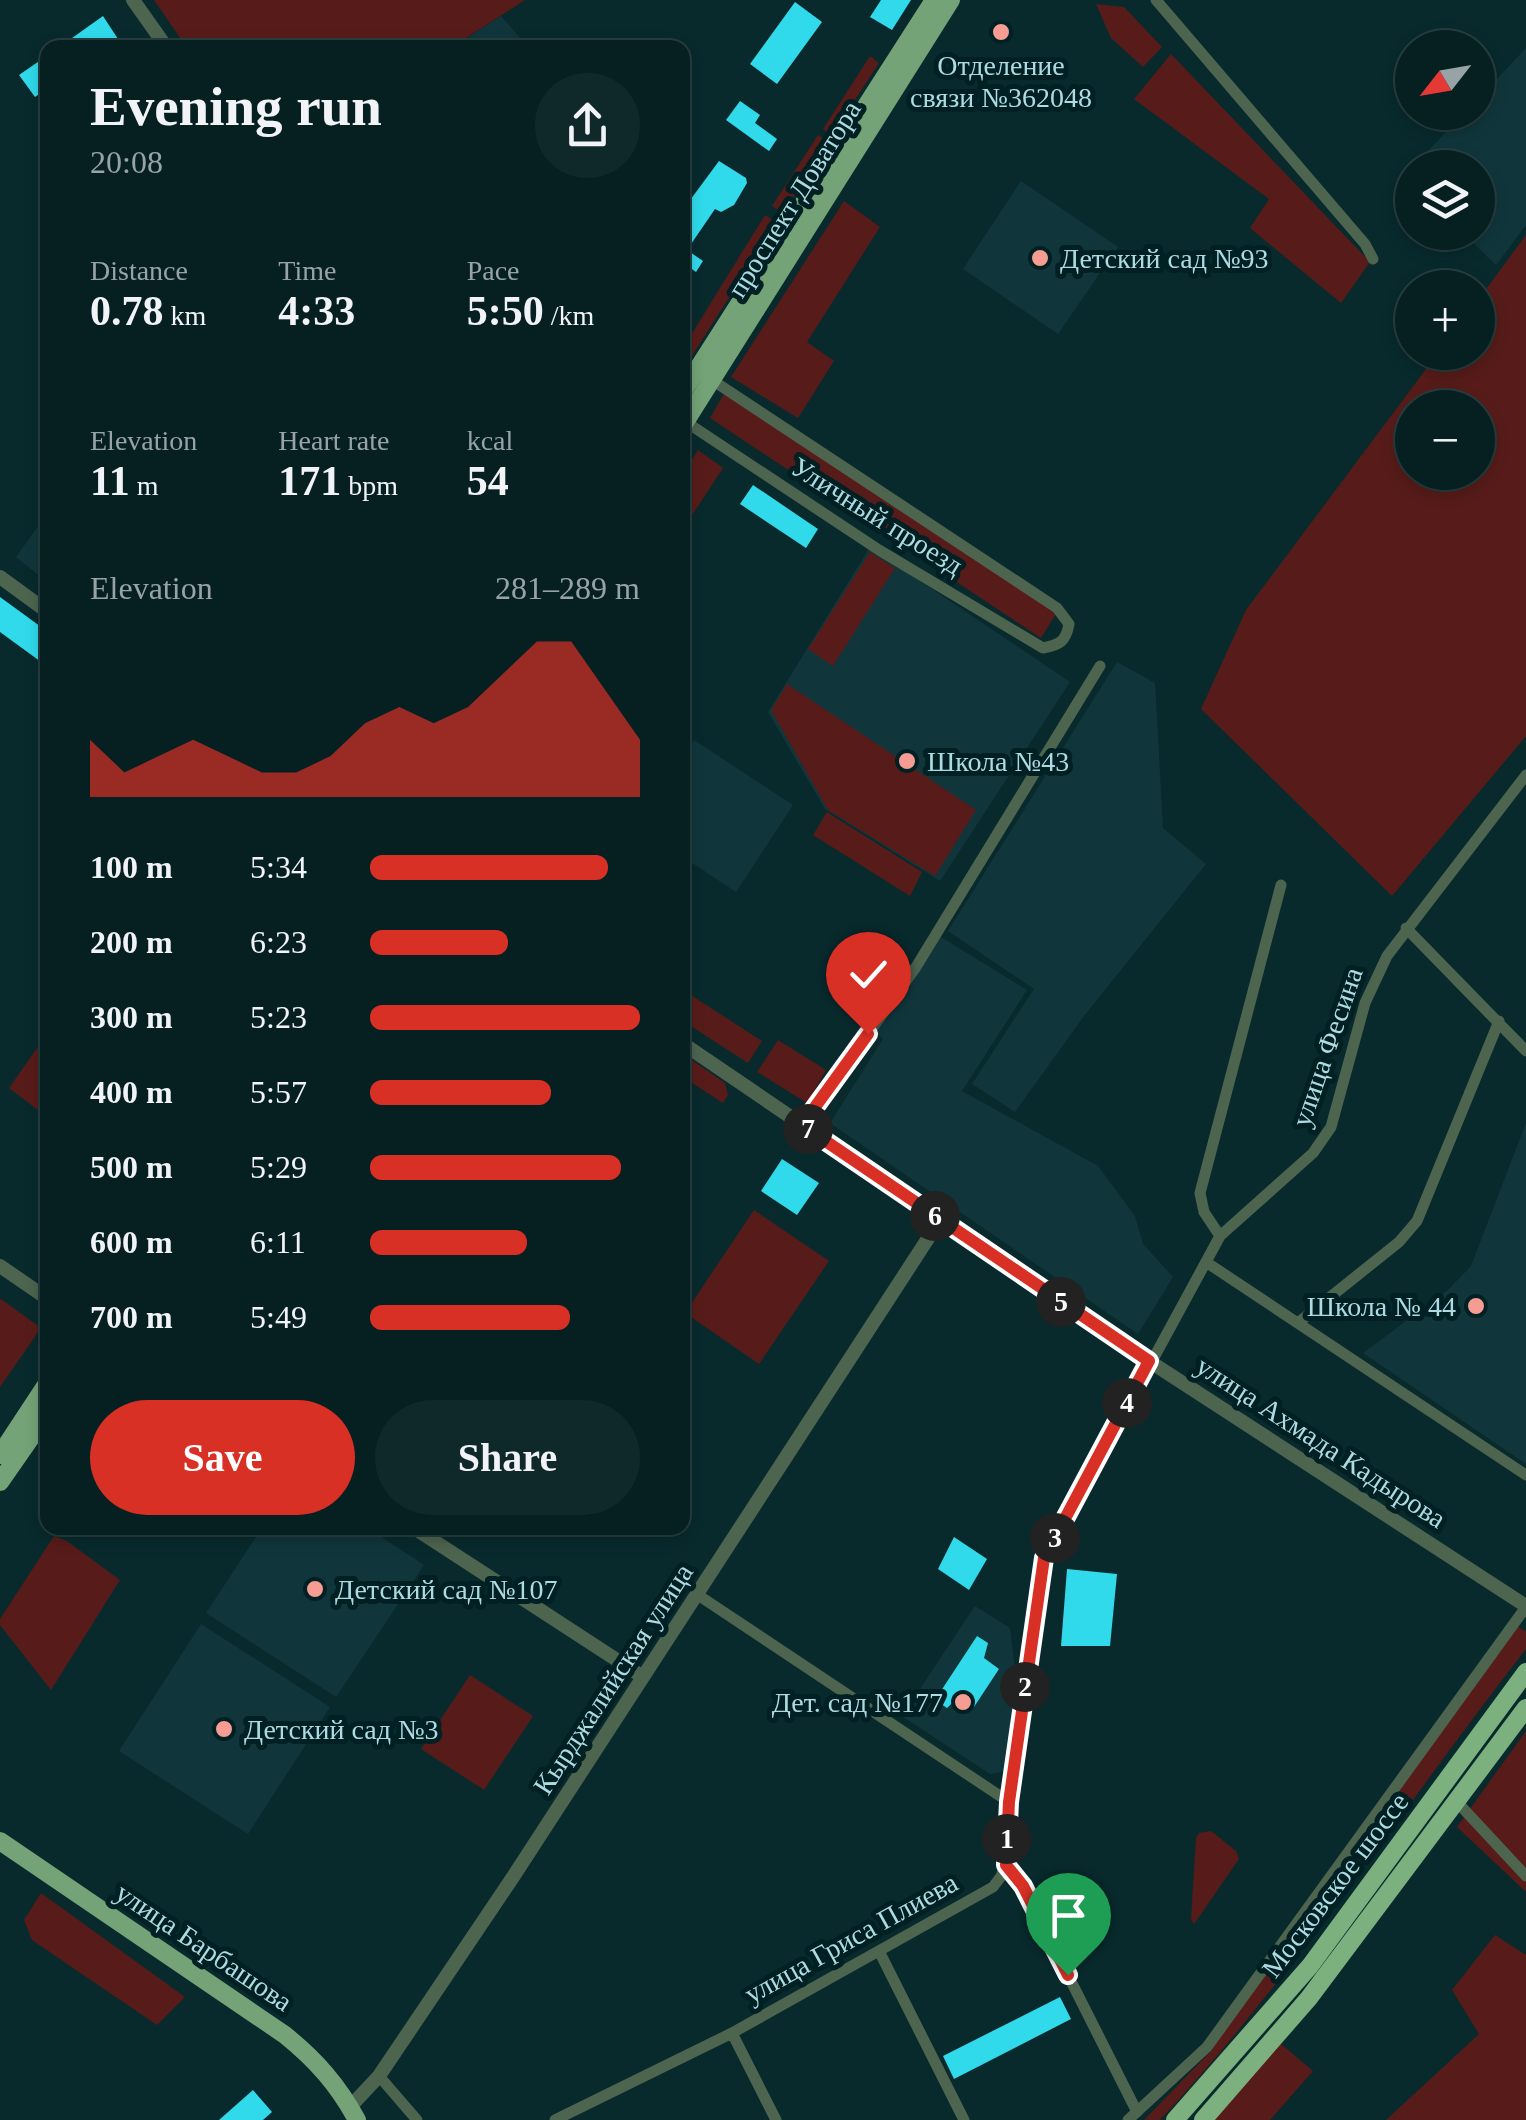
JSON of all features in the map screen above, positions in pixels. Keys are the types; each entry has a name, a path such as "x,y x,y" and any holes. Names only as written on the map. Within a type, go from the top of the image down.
{"highway":[{"name":"Московское шоссе","path":"1175,2120 1310,1966 1526,1672"},
{"name":"Московское шоссе","path":"1203,2120 1309,1998 1526,1708"}],"main road":[{"name":"проспект Доватора","path":"690,381 934,0"},
{"name":"проспект Доватора","path":"690,415 952,0"},
{"path":"0,1456 40,1394"},
{"path":"0,1482 40,1424"},
{"name":"улица Барбашова","path":"0,1841 314,2058 354,2114"}],"street":[{"path":"133,0 160,40"},
{"path":"1156,0 1373,259"},
{"name":"Уличный проезд","path":"690,428 880,550 1044,648 1058,645 1068,633 1069,624 1057,608 712,380"},
{"path":"0,578 40,606"},
{"path":"802,1125 916,967 1100,666"},
{"name":"улица Фесина","path":"1149,1361 1220,1236 1313,1153 1331,1127 1368,992 1406,928 1526,775"},
{"path":"1220,1236 1204,1212 1200,1192 1281,885"},
{"path":"1406,928 1526,1051"},
{"path":"1299,1322 1399,1242 1418,1221 1499,1022"},
{"name":"улица Ахмада Кадырова","path":"690,1048 1149,1361 1526,1606"},
{"name":"Кырджалийская улица","path":"354,2114 698,1596 940,1220"},
{"path":"1206,1262 1526,1475"},
{"path":"0,1266 40,1294"},
{"path":"1149,1361 1044,1558 1009,1802 1006,1865 1023,1886 1132,2116 1207,2047 1526,1606"},
{"path":"425,1535 643,1677"},
{"path":"698,1596 1009,1802"},
{"path":"1458,1803 1526,1876"},
{"name":"улица Гриса Плиева","path":"555,2120 732,2034 993,1887 1006,1865"},
{"path":"879,1951 964,2120"},
{"path":"732,2034 776,2120"},
{"path":"379,2076 417,2120"}],"shaded area":[{"path":"154,0 525,0 463,40 182,40"},
{"path":"1096,4 1124,7 1162,47 1143,67 1111,38"},
{"path":"501,16 522,40 464,40"},
{"path":"1526,48 1526,225 1496,265 1481,250 1495,250 1495,150 1429,150 1448,130 1495,130 1495,81"},
{"path":"1171,54 1370,262 1341,303 1250,228 1269,199 1134,99"},
{"path":"870,56 879,63 832,135 823,129"},
{"path":"818,135 829,142 783,214 772,206"},
{"name":"Детский сад №93","path":"1021,181 1118,247 1058,334 963,269"},
{"path":"844,201 880,227 807,342 834,361 798,418 731,377"},
{"path":"765,215 777,222 690,359 690,337"},
{"path":"1526,235 1526,736 1392,896 1201,709 1246,610 1395,411 1395,490 1495,490 1495,390 1410,390 1425,370 1495,370 1495,277"},
{"path":"725,392 1057,612 1041,638 710,418"},
{"path":"698,450 723,468 690,518 690,463"},
{"path":"40,524 40,576 16,557"},
{"name":"Школа №43","path":"870,547 1070,682 940,881 825,809 768,712"},
{"path":"870,552 895,568 833,666 808,649"},
{"path":"1117,662 1155,683 1163,828 1206,864 1084,1016 1015,1112 972,1084 1034,989 948,931"},
{"path":"787,684 976,810 935,876 828,810 771,710"},
{"path":"694,740 793,805 736,892 690,862 690,746"},
{"path":"827,812 922,872 910,896 813,835"},
{"path":"936,934 1027,990 962,1091 1098,1166 1135,1216 1143,1244 1173,1277 1138,1334 830,1123 883,1039 876,1032"},
{"path":"690,995 762,1041 748,1063 690,1026"},
{"path":"778,1040 826,1070 807,1103 757,1072"},
{"path":"40,1044 40,1112 9,1088"},
{"path":"690,1059 725,1083 728,1095 723,1103 690,1082"},
{"name":"Школа № 44","path":"1526,1123 1526,1464 1363,1353 1448,1290 1471,1266"},
{"path":"754,1210 829,1261 759,1364 690,1316 690,1306"},
{"path":"0,1300 40,1329 0,1387"},
{"name":"Детский сад №107","path":"257,1535 379,1535 424,1565 336,1697 206,1613"},
{"path":"54,1536 67,1541 120,1580 51,1690 0,1625 0,1619"},
{"name":"Дет. сад №177","path":"975,1606 1010,1628 1017,1688 1006,1771 990,1774 902,1716"},
{"name":"Детский сад №3","path":"201,1624 330,1707 248,1834 119,1751"},
{"path":"1516,1625 1526,1632 1526,1649 1303,1948 1160,2120 1144,2120 1213,2049 1211,2044"},
{"path":"470,1675 533,1716 484,1790 421,1749"},
{"path":"1526,1731 1526,1892 1457,1827"},
{"path":"1211,1831 1236,1851 1239,1859 1194,1924 1191,1919 1196,1838 1199,1833"},
{"path":"41,1893 185,1997 157,2025 32,1940 24,1920"},
{"path":"1495,1935 1526,1955 1526,2120 1386,2120 1479,2034 1452,1990"},
{"path":"1281,2044 1313,2071 1270,2120 1210,2120"}],"building":[{"path":"881,0 911,0 892,30 870,17"},
{"path":"795,2 822,22 777,84 750,64"},
{"path":"103,16 118,39 117,40 69,40"},
{"path":"40,61 40,94 35,97 19,75"},
{"path":"740,101 760,115 755,123 777,139 769,151 726,120"},
{"path":"719,161 746,178 734,205 721,212 715,209 690,246 690,200"},
{"path":"690,252 703,261 696,272 690,268"},
{"path":"753,485 818,529 806,548 740,504"},
{"path":"0,597 40,626 40,661 0,632"},
{"path":"782,1159 819,1183 797,1215 761,1191"},
{"path":"954,1537 987,1559 969,1590 938,1569"},
{"path":"1067,1569 1117,1574 1110,1646 1061,1646"},
{"name":"Дет. сад №177","path":"977,1636 988,1643 984,1658 999,1669 974,1707 958,1697 947,1708 935,1700"},
{"path":"1060,1997 1071,2019 954,2079 943,2056"},
{"path":"253,2090 272,2112 263,2120 219,2120"}],"place":[{"name":"Отделение связи №362048","path":"1001,32"},
{"name":"Детский сад №93","path":"1040,258"},
{"name":"Школа №43","path":"907,761"},
{"name":"Школа № 44","path":"1476,1306"},
{"name":"Детский сад №107","path":"315,1589"},
{"name":"Дет. сад №177","path":"963,1702"},
{"name":"Детский сад №3","path":"224,1729"}],"route":[{"path":"868,1034 802,1125 1149,1361 1044,1558 1009,1802 1006,1865 1023,1886 1068,1975"}]}
